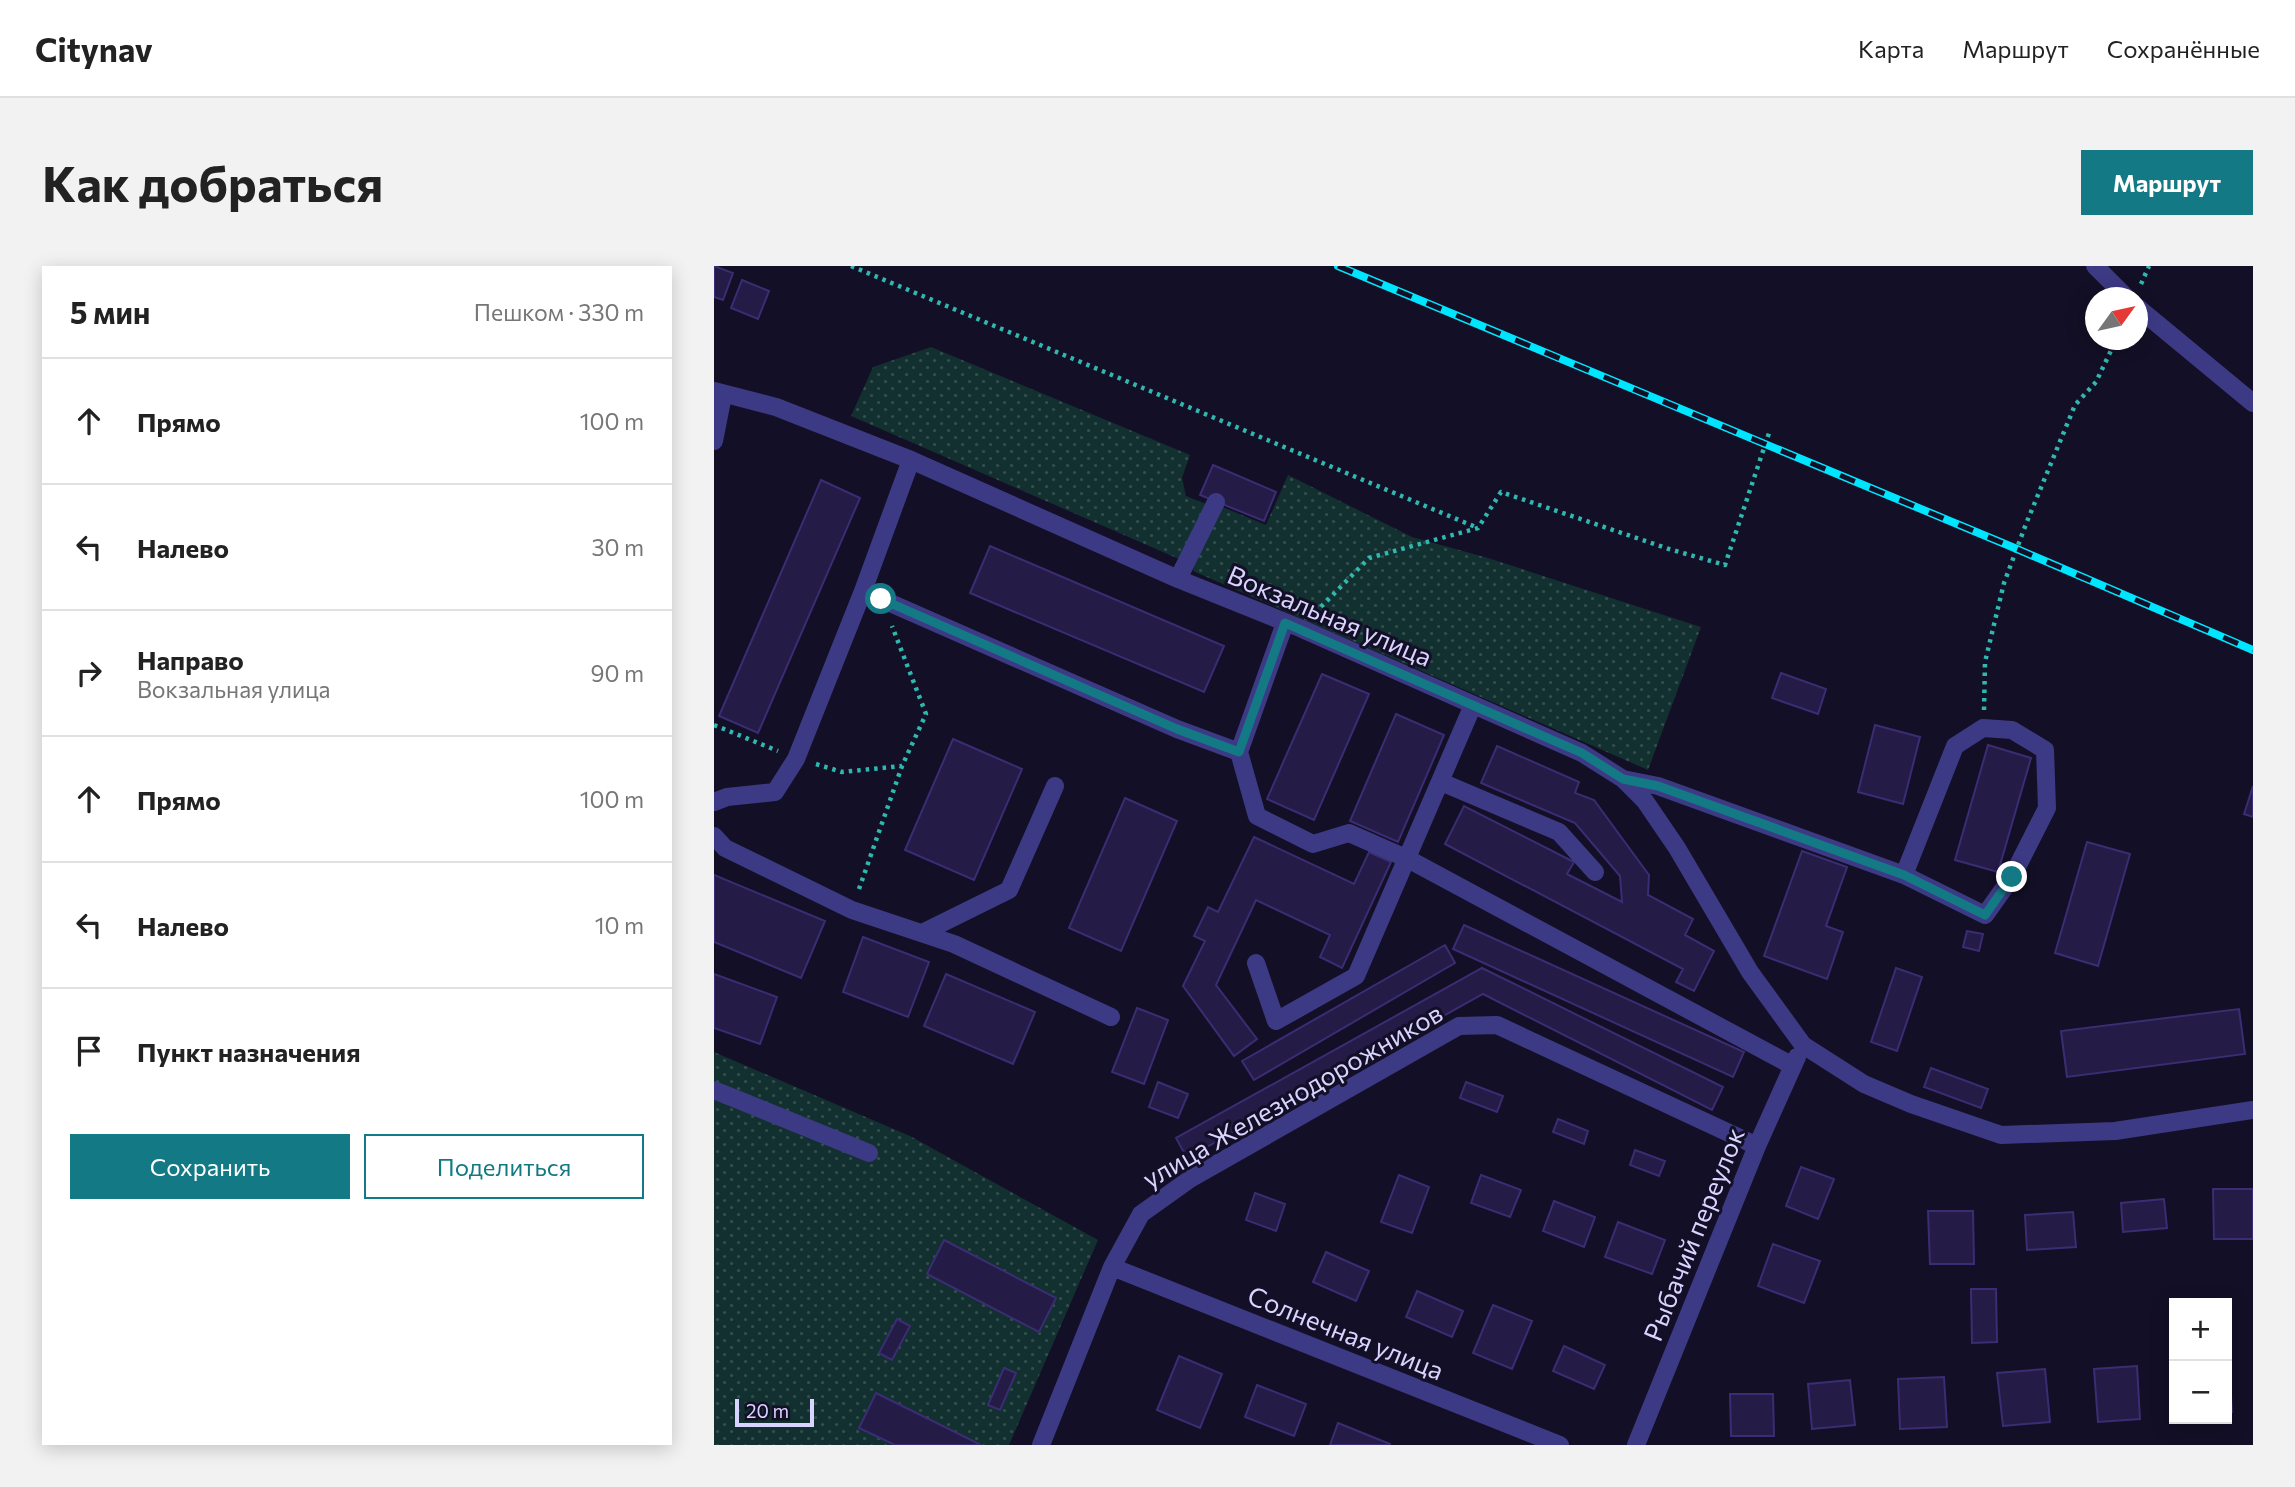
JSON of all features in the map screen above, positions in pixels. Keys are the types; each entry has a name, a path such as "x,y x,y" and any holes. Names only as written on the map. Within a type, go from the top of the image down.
{"street":[{"path":"2095,266 2116,287"},
{"path":"2148,316 2253,403"},
{"path":"714,441 719,393"},
{"name":"Вокзальная улица","path":"719,393 776,407 911,460 1178,579 1582,753 1623,779 1645,801 1677,848 1750,972 1803,1045"},
{"path":"714,802 727,797 775,792 796,759 863,591 911,460"},
{"path":"1178,579 1216,502"},
{"path":"863,591 1177,729 1239,752"},
{"path":"1292,626 1239,752 1257,816 1313,844 1349,833 1408,859 1793,1066"},
{"path":"1256,963 1276,1021 1356,976 1473,705"},
{"path":"1623,779 1658,786 1904,875 1985,915 2012,877 2048,808 2045,750 2012,730 1983,728 1955,746 1904,875"},
{"path":"1441,782 1559,832 1595,872"},
{"path":"922,933 1009,890 1055,786"},
{"path":"714,836 725,848 852,910 954,944 1111,1017"},
{"name":"улица Железнодорожников","path":"1041,1445 1112,1267 1141,1214 1190,1179 1459,1026 1497,1025 1757,1146"},
{"path":"1803,1045 1864,1084 1911,1104 2001,1135 2115,1131 2253,1110"},
{"name":"Рыбачий переулок","path":"1636,1445 1757,1146 1803,1045"},
{"path":"714,1090 869,1153"},
{"name":"Солнечная улица","path":"1112,1267 1560,1445"}],"path":[{"path":"851,266 1478,528"},
{"path":"1983,728 1985,662 2004,583 2075,405 2096,382 2111,350"},
{"path":"1292,626 1369,558 1478,528 1501,492 1725,565 1770,430"},
{"path":"852,910 902,766 926,714 881,599"}],"green space":[{"path":"931,347 1190,455 1182,478 1186,496 1206,504 1179,559 851,416 873,367"},
{"path":"1288,475 1412,537 1488,558 1701,627 1648,770 1193,571 1201,542 1220,506 1266,525"},
{"path":"714,1052 910,1136 1098,1240 1009,1445 714,1445"}],"building":[{"path":"714,266 733,273 723,300 714,297"},
{"path":"742,280 769,291 758,319 731,308"},
{"path":"1213,465 1276,492 1264,521 1200,495"},
{"path":"821,480 860,498 758,733 719,716"},
{"path":"990,546 1224,646 1204,692 970,593"},
{"path":"1781,673 1826,689 1818,714 1772,698"},
{"path":"1322,674 1369,694 1314,820 1267,799"},
{"path":"1396,714 1444,735 1398,842 1350,821"},
{"path":"1875,725 1920,737 1903,804 1858,792"},
{"path":"953,739 1022,769 974,880 905,850"},
{"path":"1988,745 2031,758 1998,872 1955,860"},
{"path":"1497,746 1579,782 1575,793 1594,800 1649,875 1648,895 1693,919 1685,935 1714,951 1694,991 1676,982 1683,969 1445,844 1464,806 1574,862 1567,874 1622,902 1620,876 1575,823 1481,783"},
{"path":"2253,786 2253,817 2244,814"},
{"path":"1125,798 1177,821 1121,951 1069,928"},
{"path":"1254,837 1354,884 1369,852 1391,862 1342,968 1320,957 1330,935 1256,900 1216,985 1257,1039 1234,1056 1183,986 1205,941 1194,936 1208,907 1218,912"},
{"path":"2087,842 2130,854 2098,966 2055,953"},
{"path":"1802,851 1847,867 1826,926 1843,932 1827,979 1764,956"},
{"path":"714,875 825,921 801,978 714,942"},
{"path":"1464,925 1744,1052 1733,1077 1453,949"},
{"path":"1967,931 1983,934 1979,951 1963,947"},
{"path":"863,937 929,962 908,1017 843,992"},
{"path":"1445,945 1455,963 1254,1080 1242,1061"},
{"path":"1482,968 1723,1087 1712,1110 1483,994 1187,1158 1176,1138"},
{"path":"1896,968 1922,977 1897,1051 1871,1042"},
{"path":"714,974 777,997 760,1044 714,1028"},
{"path":"946,974 1035,1012 1013,1064 924,1026"},
{"path":"1137,1008 1168,1020 1144,1084 1112,1072"},
{"path":"2239,1009 2245,1054 2067,1077 2061,1031"},
{"path":"1931,1068 1988,1089 1981,1108 1924,1087"},
{"path":"1158,1082 1188,1094 1178,1118 1149,1107"},
{"path":"1466,1082 1503,1096 1497,1112 1460,1098"},
{"path":"1558,1119 1588,1131 1584,1144 1553,1132"},
{"path":"1635,1150 1665,1161 1659,1176 1630,1165"},
{"path":"1801,1167 1834,1179 1818,1219 1786,1206"},
{"path":"1399,1175 1429,1187 1412,1233 1381,1222"},
{"path":"1481,1175 1521,1190 1510,1217 1471,1203"},
{"path":"2213,1189 2253,1189 2253,1239 2214,1239"},
{"path":"1255,1193 1285,1204 1276,1231 1246,1220"},
{"path":"2164,1199 2167,1228 2123,1232 2121,1203"},
{"path":"1554,1201 1595,1217 1584,1247 1543,1231"},
{"path":"1928,1211 1973,1211 1974,1264 1930,1264"},
{"path":"2073,1212 2076,1247 2027,1250 2025,1215"},
{"path":"1618,1222 1665,1240 1652,1274 1605,1257"},
{"path":"944,1240 1056,1298 1039,1332 927,1274"},
{"path":"1773,1244 1820,1261 1804,1303 1758,1286"},
{"path":"1326,1252 1369,1271 1356,1301 1313,1282"},
{"path":"1971,1289 1996,1289 1997,1342 1972,1343"},
{"path":"1417,1291 1463,1311 1452,1337 1406,1317"},
{"path":"1493,1305 1532,1321 1512,1369 1473,1353"},
{"path":"897,1319 910,1326 892,1360 879,1353"},
{"path":"1564,1346 1605,1365 1594,1389 1553,1371"},
{"path":"1179,1356 1222,1374 1200,1428 1157,1410"},
{"path":"2137,1366 2140,1419 2098,1422 2094,1369"},
{"path":"1004,1368 1016,1373 1000,1410 988,1405"},
{"path":"2045,1369 2050,1422 2003,1426 1997,1373"},
{"path":"1944,1377 1947,1427 1900,1429 1898,1379"},
{"path":"1850,1380 1855,1425 1812,1429 1808,1384"},
{"path":"1257,1385 1306,1404 1294,1436 1245,1417"},
{"path":"876,1393 981,1445 895,1445 859,1428"},
{"path":"1730,1394 1773,1394 1774,1436 1731,1436"},
{"path":"1338,1423 1390,1444 1390,1445 1330,1445"}],"railway":[{"path":"1338,266 2253,650"}],"route":[{"path":"881,599 1177,729 1239,752 1285,623 1582,753 1623,779 1658,786 1904,875 1985,915 2012,877"}]}
